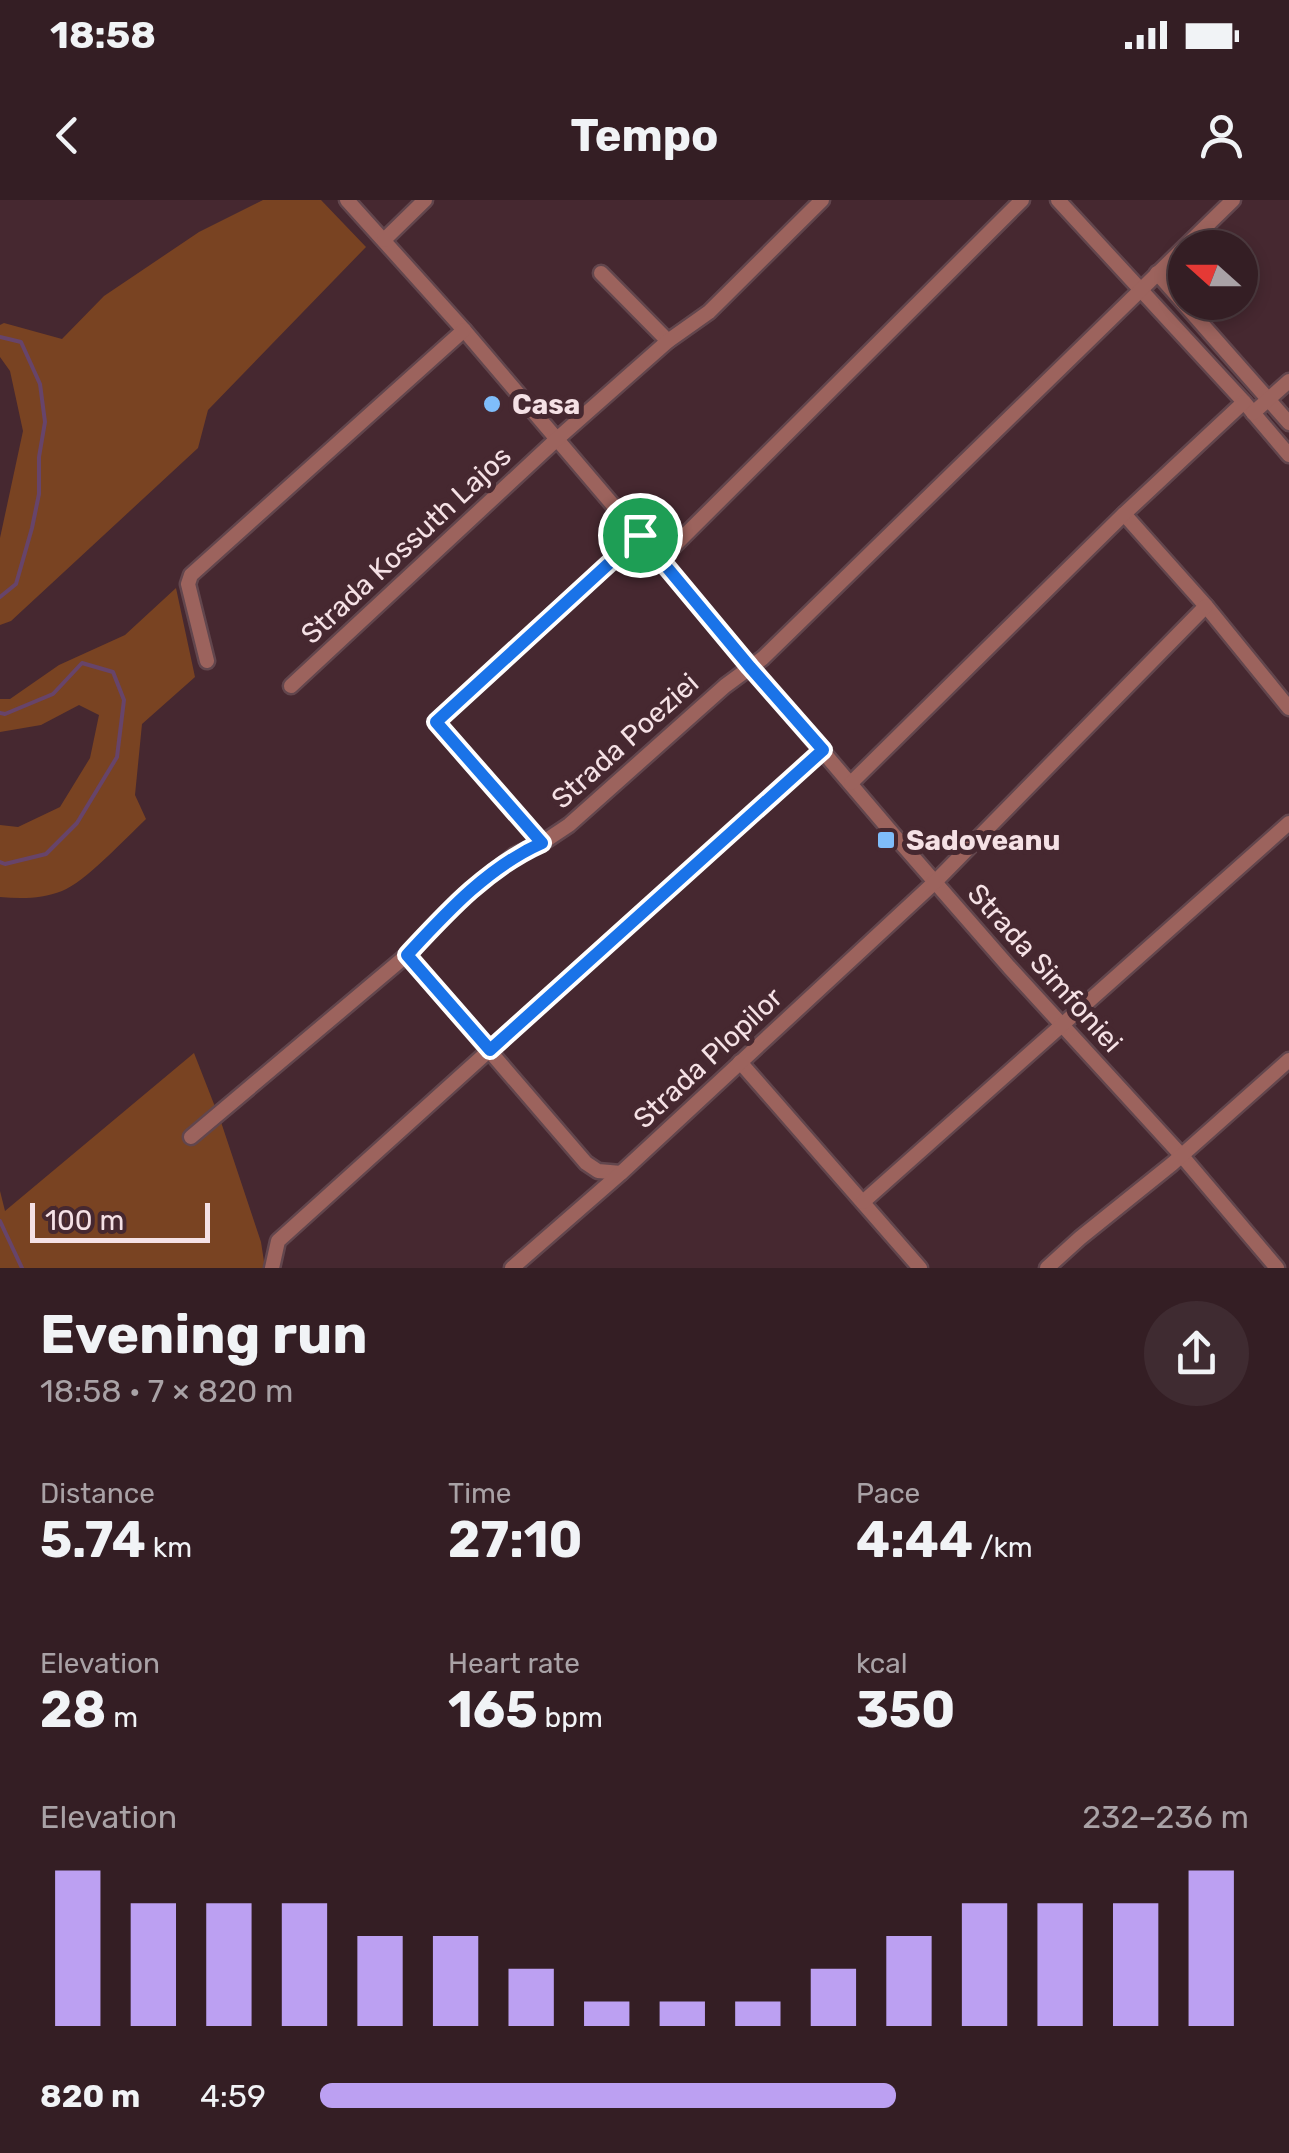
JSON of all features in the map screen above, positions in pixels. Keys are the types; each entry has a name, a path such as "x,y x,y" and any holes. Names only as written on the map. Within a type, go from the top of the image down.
{"street":[{"name":"Strada Simfoniei","path":"348,200 464,330 935,882 1182,1156 1277,1268"},
{"path":"384,240 425,200"},
{"name":"Strada Kossuth Lajos","path":"291,686 557,439 668,341 708,312 822,200"},
{"path":"660,560 1022,200"},
{"path":"1058,200 1289,455"},
{"name":"Strada Poeziei","path":"191,1137 407,955 457,902 515,855 569,825 724,686 763,658 1232,200"},
{"path":"600,273 668,341"},
{"path":"1157,273 1289,422"},
{"path":"207,660 188,584 190,575 464,330"},
{"path":"851,783 1124,514 1249,408 1269,400 1289,381"},
{"path":"1124,514 1289,708"},
{"path":"542,843 436,722 640,535"},
{"name":"Strada Plopilor","path":"512,1268 621,1173 935,882 1206,606"},
{"path":"272,1268 278,1241 823,750"},
{"path":"863,1202 1289,823"},
{"path":"407,955 586,1163 598,1171 621,1173"},
{"path":"1048,1268 1289,1060"},
{"path":"740,1062 920,1268"}],"shaded area":[{"path":"263,200 321,200 366,247 208,410 198,448 11,621 0,625 0,538 23,431 10,371 0,357 0,325 62,339 104,296 199,232"},
{"path":"176,588 195,677 142,724 135,795 146,819 71,886 39,897 0,897 0,825 18,827 60,807 90,758 99,715 79,705 41,725 0,732 0,699 10,699 59,665 125,635"},
{"path":"194,1053 261,1242 265,1268 0,1268 0,1191 5,1211"}],"waterway":[{"path":"0,337 21,342 40,384 45,422 32,528 16,584 0,597"},
{"path":"0,713 53,694 82,663 113,672 124,700 117,757 77,823 46,854 0,862"},
{"path":"0,1221 22,1268"}],"place":[{"name":"Casa","path":"492,404"},
{"name":"Sadoveanu","path":"886,840"}],"route":[{"path":"640,535 823,750 490,1050 407,955 457,902 515,855 542,843 436,722 640,535"}]}
